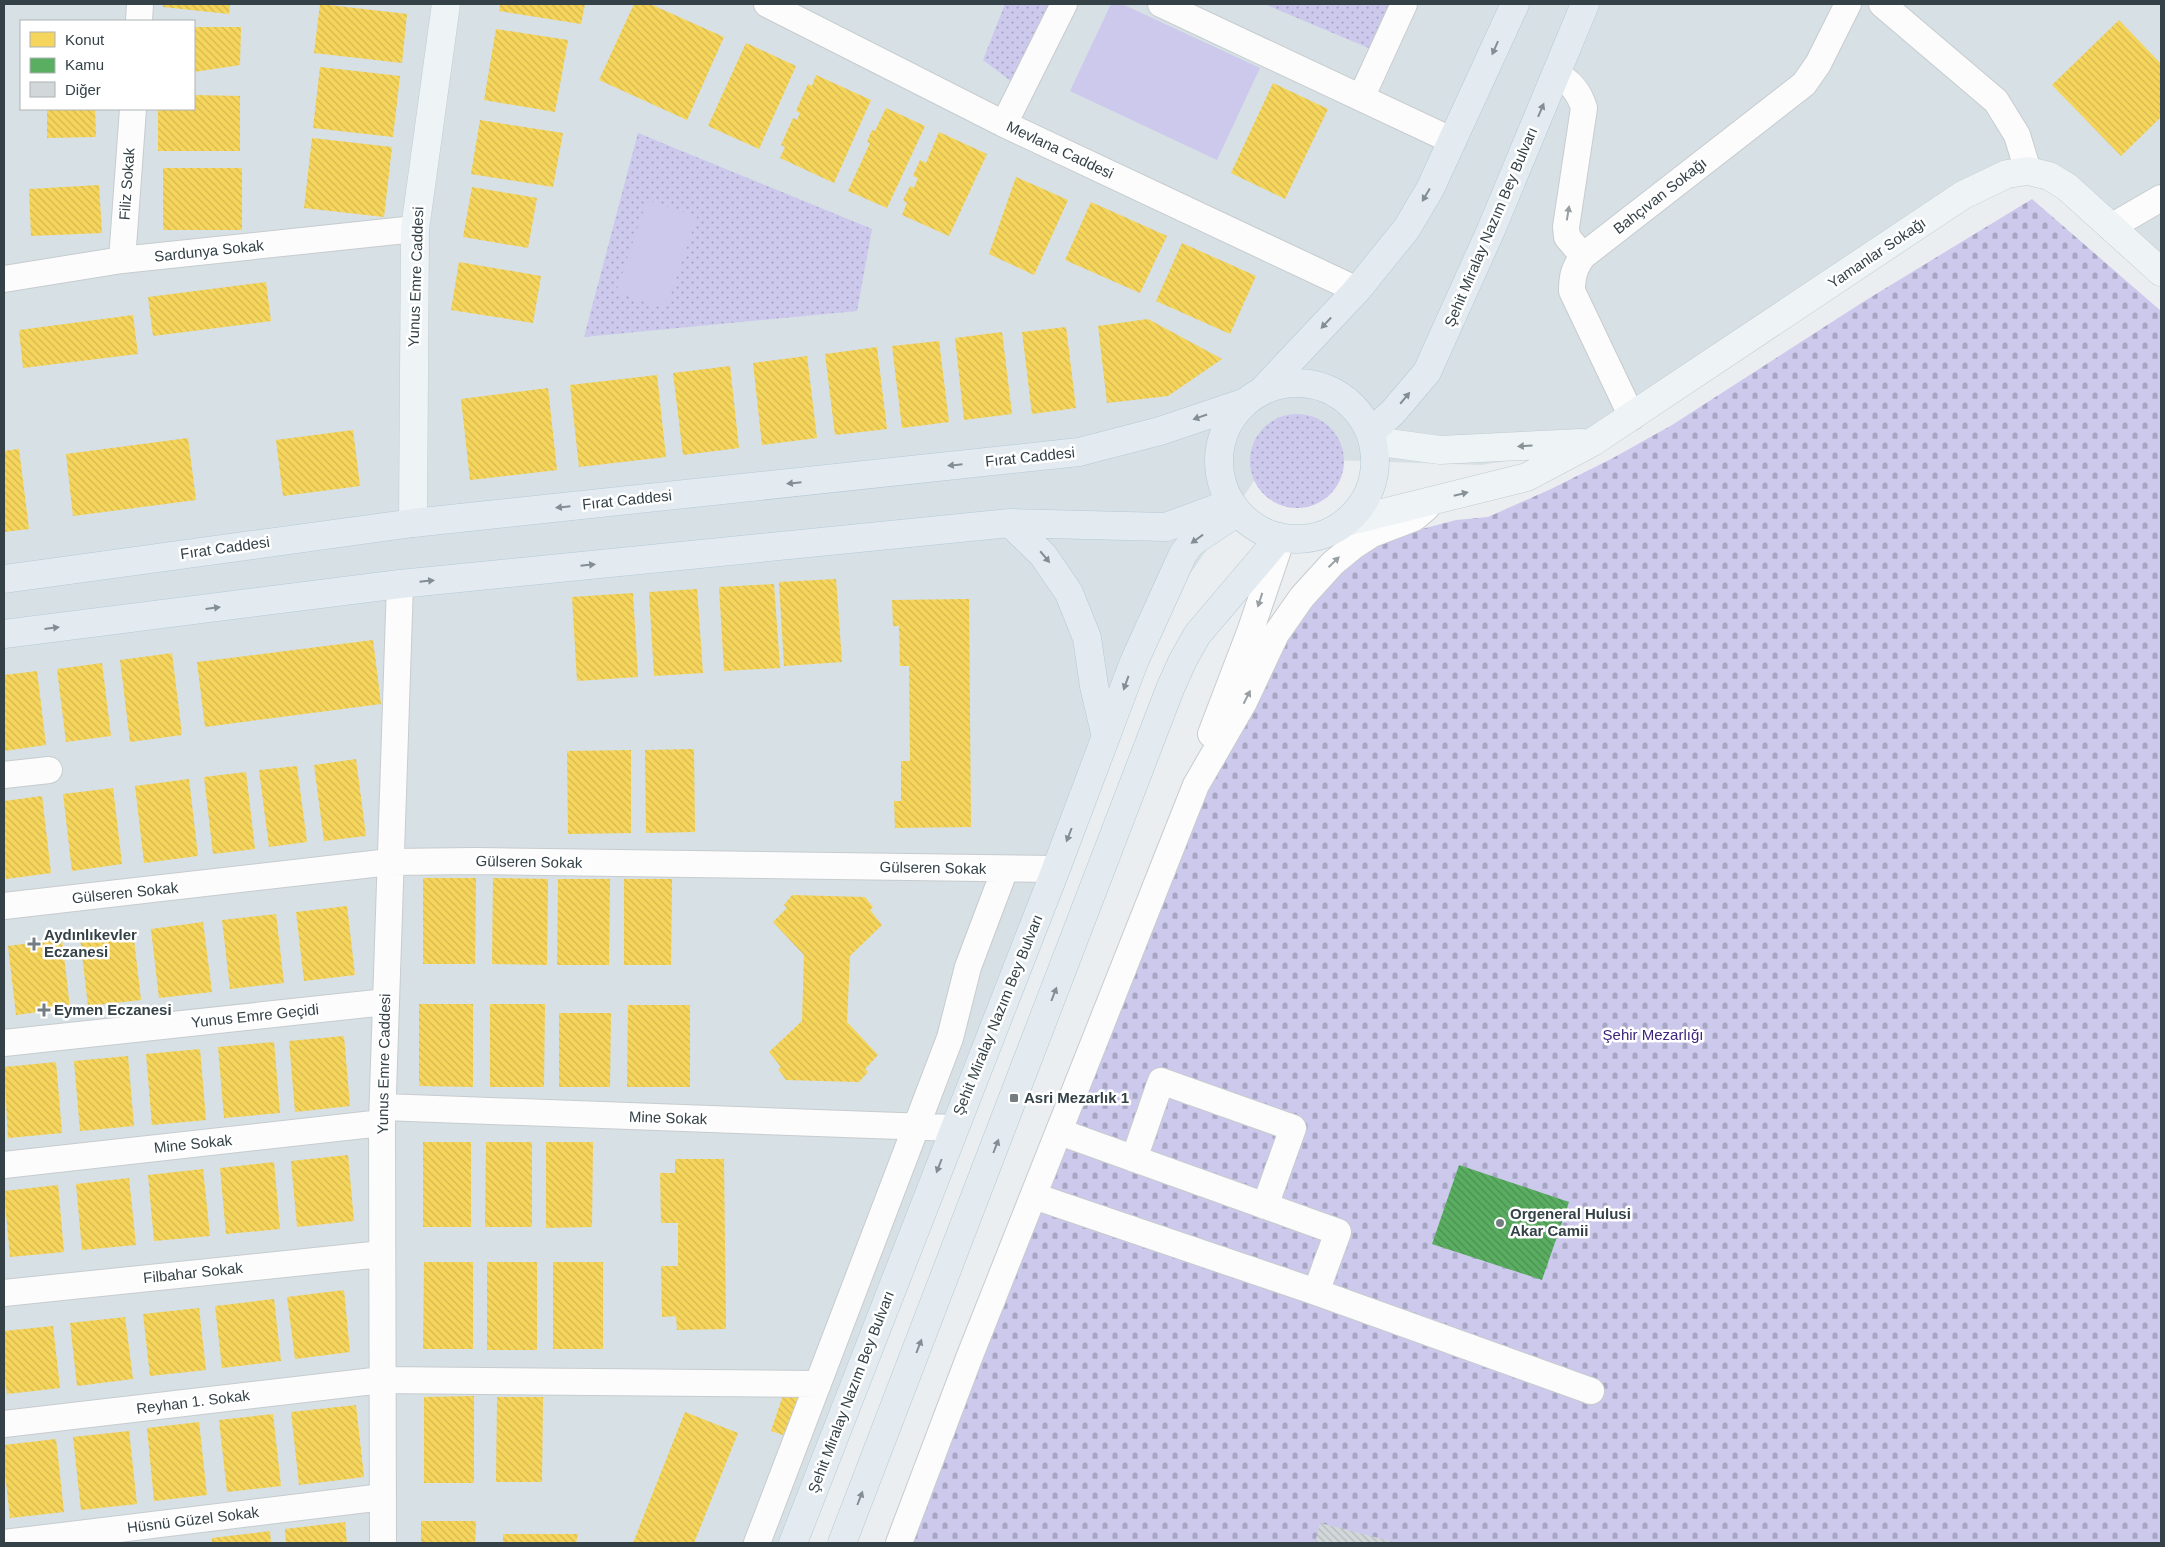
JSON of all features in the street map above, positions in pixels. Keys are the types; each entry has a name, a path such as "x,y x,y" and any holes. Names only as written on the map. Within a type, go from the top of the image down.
{"main road":[{"path":"1254,397 1280,385 1300,382 1330,390 1354,407 1372,437 1376,459 1371,486 1364,502 1346,522 1319,536 1300,539 1281,538 1261,530 1234,508 1222,481 1219,462 1221,444 1230,421 1357,290 1406,228 1430,189 1515,4"},
{"name":"Şehit Miralay Nazım Bey Bulvarı","path":"1372,437 1427,372 1491,230 1585,4"},
{"name":"Fırat Caddesi","path":"4,579 413,523 1079,452 1160,431 1254,397"},
{"path":"4,634 400,584 1010,523 1166,527 1234,508"},
{"name":"Şehit Miralay Nazım Bey Bulvarı","path":"793,1543 1056,870 1134,662 1183,554 1191,543 1234,508"},
{"path":"1010,523 1043,555 1070,593 1087,638 1094,686 1106,737"},
{"path":"842,1543 1170,689 1197,634 1281,538"}],"street":[{"path":"139,20 140,4"},
{"name":"Yunus Emre Caddesi","path":"413,523 414,229 446,4"},
{"name":"Mevlana Caddesi","path":"767,4 1004,124 1357,290"},
{"path":"1004,124 1064,4"},
{"path":"1161,4 1453,141"},
{"path":"1361,98 1404,4"},
{"name":"Bahçıvan Sokağı","path":"1632,416 1572,292 1572,278 1576,265 1583,256 1804,84 1818,64 1848,4"},
{"path":"1882,4 1996,101 2017,135 2028,171"},
{"path":"1556,74 1573,85 1579,94 1584,108 1566,227 1567,236 1583,256"},
{"name":"Filiz Sokak","path":"122,260 133,110"},
{"name":"Yamanlar Sokağı","path":"1346,522 1527,477 1591,443 1962,195 2007,174 2028,171 2049,176 2067,187 2161,272"},
{"path":"2111,227 2161,198"},
{"name":"Sardunya Sokak","path":"4,279 122,260 414,229"},
{"path":"1372,437 1440,450 1591,443"},
{"path":"899,1543 969,1358 1196,785 1244,702 1276,634 1302,597 1333,563 1355,545 1372,534 1414,518 1435,500"},
{"path":"1196,785 1197,770 1250,632 1281,538"},
{"name":"Yunus Emre Caddesi","path":"383,1543 383,1115 400,584"},
{"path":"4,775 49,770"},
{"name":"Gülseren Sokak","path":"4,906 390,862 476,861 1056,870"},
{"path":"757,1543 950,1038 968,967 1005,869"},
{"name":"Yunus Emre Geçidi","path":"4,1043 386,1002"},
{"path":"1134,1158 1161,1081 1293,1128 1265,1206"},
{"name":"Mine Sokak","path":"4,1165 383,1115 954,1128"},
{"path":"1060,1132 1338,1232 1316,1292"},
{"path":"1034,1196 1316,1292 1592,1391"},
{"name":"Filbahar Sokak","path":"4,1293 382,1254"},
{"name":"Reyhan 1. Sokak","path":"4,1424 382,1380 818,1384"},
{"name":"Hüsnü Güzel Sokak","path":"4,1543 383,1497"}],"shaded area":[{"path":"4,4 2161,4 2161,269 2028,170 1630,413 1537,456 1481,465 1270,458 1132,658 789,1543 4,1543"}],"green space":[{"path":"1005,4 1068,4 1024,91 983,60"},
{"path":"1111,4 1122,4 1260,68 1217,160 1070,91"},
{"path":"1264,4 1406,4 1390,57"},
{"path":"638,133 872,229 857,311 584,337"},
{"name":"Şehir Mezarlığı","path":"2032,199 2161,311 2161,1543 901,1543 1255,669 1319,578 1395,536 1456,520 1488,517 1551,489 1613,458 1672,425 1863,302"},
{"path":"647,200 697,217 666,309 616,292"},
{"path":"1297,414 1315,418 1330,428 1340,443 1344,461 1340,479 1330,494 1315,504 1297,508 1279,504 1264,494 1254,479 1250,461 1254,443 1264,428 1279,418"}],"building: Konut":[{"path":"163,4 230,4 229,14 163,7"},
{"path":"320,4 407,14 402,63 314,53"},
{"path":"500,4 585,4 581,24 499,11"},
{"path":"634,4 650,4 724,37 687,120 599,80"},
{"path":"2119,20 2161,64 2161,117 2121,156 2052,85"},
{"path":"195,27 241,27 240,65 195,72"},
{"path":"496,29 568,40 555,112 484,100"},
{"path":"746,43 796,66 759,149 708,126"},
{"path":"320,67 400,76 393,137 313,128"},
{"path":"816,75 871,100 834,183 780,158 785,147 781,145 793,118 797,120 800,113 796,111 808,84 812,86"},
{"path":"1273,83 1328,109 1285,199 1231,173"},
{"path":"195,95 240,96 240,151 158,151 158,110 195,110"},
{"path":"886,108 925,126 887,208 848,191 870,143 867,142 872,130 875,131"},
{"path":"47,110 95,110 96,137 47,138"},
{"path":"480,120 563,133 553,187 471,174"},
{"path":"939,132 987,154 949,236 902,215 907,203 903,200 910,186 914,188 918,178 913,176 920,160 926,163"},
{"path":"312,138 392,147 384,217 304,208"},
{"path":"163,168 242,168 242,230 163,230"},
{"path":"1016,177 1068,200 1034,275 989,254"},
{"path":"99,185 102,233 31,236 29,189"},
{"path":"472,187 537,198 528,248 463,237"},
{"path":"1091,202 1167,236 1140,293 1065,260"},
{"path":"1182,243 1256,276 1230,334 1156,301"},
{"path":"459,262 541,276 533,323 451,310"},
{"path":"266,282 271,321 153,336 148,297"},
{"path":"133,315 138,354 23,368 19,330"},
{"path":"1148,319 1222,359 1168,396 1107,403 1098,326"},
{"path":"1066,327 1076,408 1032,414 1022,332"},
{"path":"1002,332 1012,414 964,420 955,338"},
{"path":"939,341 949,422 902,428 892,346"},
{"path":"877,347 887,429 835,435 825,354"},
{"path":"807,356 817,438 762,445 753,363"},
{"path":"730,366 739,448 683,455 673,373"},
{"path":"657,375 666,457 579,467 570,385"},
{"path":"548,388 557,470 470,480 461,399"},
{"path":"353,430 360,486 283,496 276,440"},
{"path":"188,438 196,500 73,516 66,454"},
{"path":"19,449 29,529 4,532 4,451"},
{"path":"836,579 842,662 784,666 779,582"},
{"path":"774,584 780,668 724,671 719,587"},
{"path":"697,589 703,673 654,676 649,592"},
{"path":"633,593 638,677 577,681 572,597"},
{"path":"969,599 971,827 895,828 894,801 901,801 901,761 910,761 909,666 900,666 899,626 893,626 892,600"},
{"path":"373,640 381,704 205,727 197,662"},
{"path":"172,653 182,735 130,742 120,660"},
{"path":"102,663 111,736 66,742 57,669"},
{"path":"37,671 46,745 4,751 4,675"},
{"path":"694,749 695,832 646,833 645,750"},
{"path":"631,750 631,833 568,834 567,751"},
{"path":"356,759 366,836 324,841 314,765"},
{"path":"297,766 307,842 269,847 259,770"},
{"path":"246,772 255,849 213,854 204,777"},
{"path":"189,779 198,856 144,863 135,786"},
{"path":"113,788 122,864 72,871 63,794"},
{"path":"42,796 51,873 6,879 4,801"},
{"path":"423,878 476,878 475,964 423,964"},
{"path":"493,878 548,879 547,965 492,964"},
{"path":"558,879 610,879 609,965 557,965"},
{"path":"624,879 672,879 671,965 624,965"},
{"path":"792,895 865,897 873,907 870,910 882,925 850,956 847,1022 878,1055 865,1069 868,1072 859,1082 786,1080 778,1069 781,1067 769,1052 802,1021 804,955 773,922 787,908 784,905"},
{"path":"347,906 355,975 304,981 296,912"},
{"path":"276,914 284,983 230,989 222,920"},
{"path":"203,922 212,992 159,998 151,929"},
{"path":"133,931 141,1000 88,1006 80,937"},
{"path":"62,939 70,1008 16,1015 8,946"},
{"path":"419,1004 473,1004 473,1087 419,1086"},
{"path":"490,1004 545,1004 544,1087 490,1087"},
{"path":"628,1005 690,1005 690,1087 627,1087"},
{"path":"559,1013 611,1013 610,1087 559,1087"},
{"path":"344,1036 350,1106 295,1112 289,1041"},
{"path":"274,1042 280,1113 224,1118 218,1047"},
{"path":"200,1049 206,1120 152,1125 146,1054"},
{"path":"128,1056 134,1126 80,1131 74,1061"},
{"path":"56,1062 62,1133 8,1138 4,1067"},
{"path":"423,1142 471,1142 471,1227 423,1227"},
{"path":"486,1142 532,1142 532,1227 485,1227"},
{"path":"546,1142 593,1142 592,1227 546,1228"},
{"path":"348,1155 354,1221 297,1227 291,1161"},
{"path":"675,1159 724,1159 726,1329 677,1330 676,1316 662,1317 661,1266 678,1266 678,1223 661,1223 660,1173 675,1173"},
{"path":"274,1162 280,1229 226,1234 220,1168"},
{"path":"203,1169 210,1236 154,1241 148,1175"},
{"path":"129,1178 136,1245 82,1250 76,1184"},
{"path":"58,1185 64,1252 10,1257 4,1191"},
{"path":"424,1262 473,1262 473,1349 423,1349"},
{"path":"487,1262 537,1262 537,1350 487,1350"},
{"path":"553,1262 603,1262 603,1349 553,1349"},
{"path":"344,1290 350,1352 295,1359 287,1297"},
{"path":"274,1299 281,1361 222,1368 215,1306"},
{"path":"199,1308 206,1370 150,1376 143,1314"},
{"path":"125,1317 133,1379 77,1386 70,1323"},
{"path":"53,1326 60,1388 7,1394 4,1370 4,1331"},
{"path":"785,1389 803,1394 789,1437 771,1431"},
{"path":"474,1396 474,1483 424,1483 424,1397"},
{"path":"497,1397 543,1397 542,1482 496,1482"},
{"path":"356,1405 364,1477 299,1485 291,1412"},
{"path":"685,1412 738,1433 694,1543 633,1543"},
{"path":"273,1414 281,1486 227,1492 219,1420"},
{"path":"199,1422 207,1495 154,1501 147,1428"},
{"path":"129,1431 137,1504 81,1510 73,1437"},
{"path":"56,1439 64,1512 10,1518 4,1464 4,1445"},
{"path":"421,1521 476,1521 475,1543 421,1543"},
{"path":"345,1522 347,1543 286,1543 285,1529"},
{"path":"270,1531 271,1543 212,1543 212,1538"},
{"path":"503,1534 578,1534 576,1543 503,1543"}],"building: Kamu":[{"name":"Orgeneral Hulusi Akar Camii","path":"1459,1165 1569,1202 1542,1280 1432,1244"}],"building: Diğer":[{"path":"1320,1523 1398,1543 1315,1543"}],"place":[{"name":"Aydınlıkevler Eczanesi","path":"34,944"},
{"name":"Eymen Eczanesi","path":"44,1010"},
{"name":"Asri Mezarlık 1","path":"1014,1098"},
{"name":"Orgeneral Hulusi Akar Camii","path":"1500,1223"}]}
